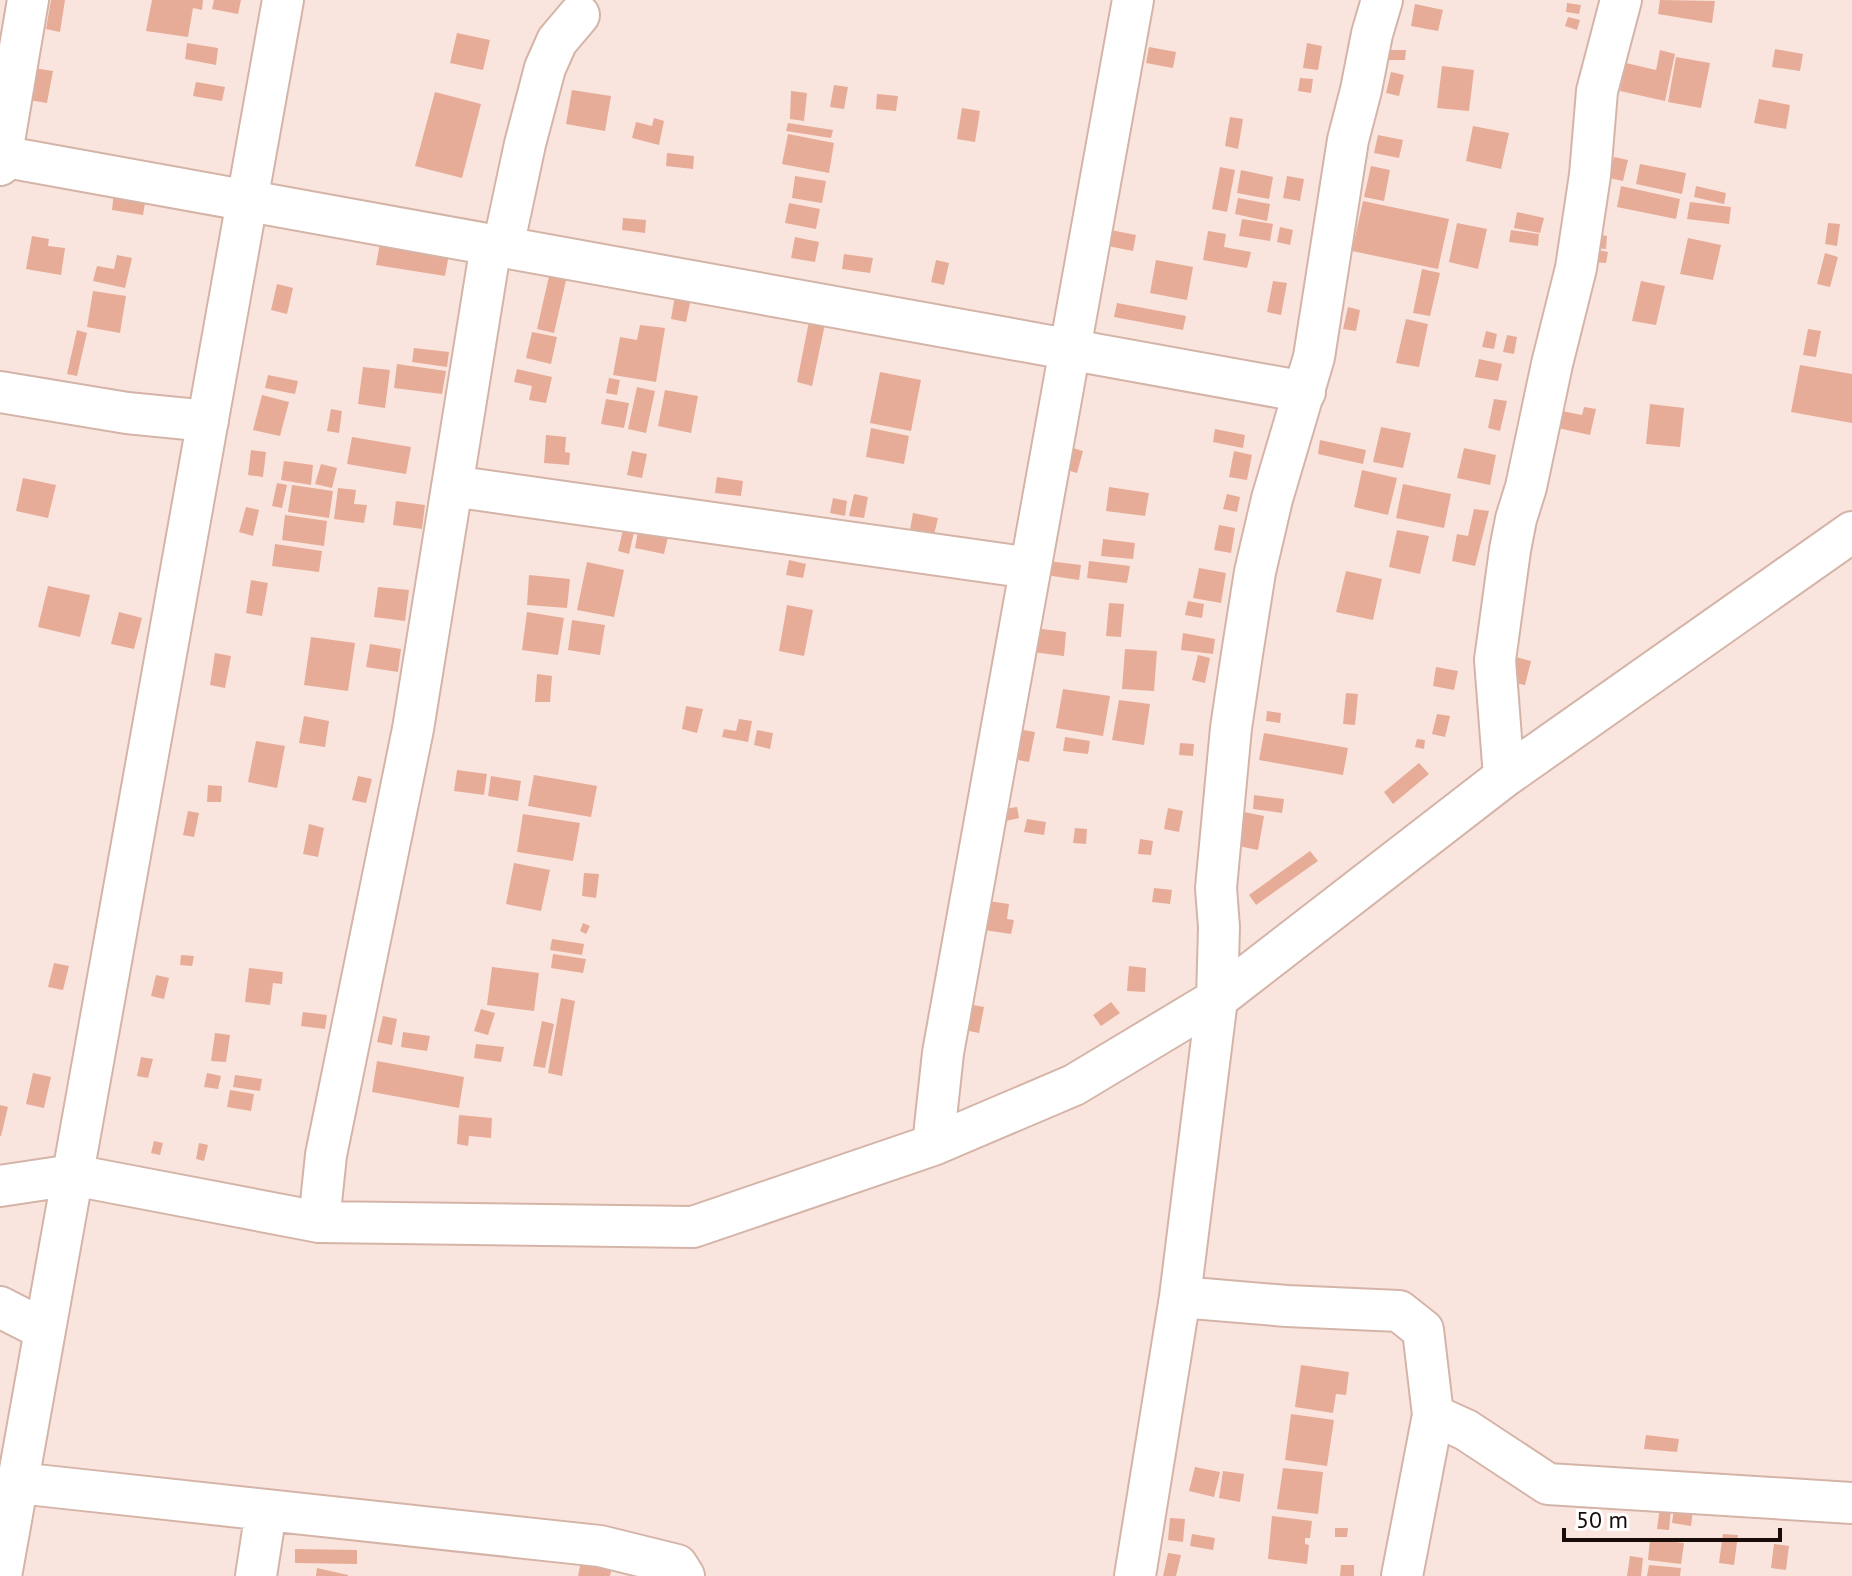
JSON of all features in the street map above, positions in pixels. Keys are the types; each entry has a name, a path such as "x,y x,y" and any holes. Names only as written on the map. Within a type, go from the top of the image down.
{"street":[{"path":"28,0 1,159 247,200 1305,392"},
{"path":"1,1576 283,0"},
{"path":"933,1145 943,1053 1133,0"},
{"path":"1135,1576 1180,1297 1217,999 1219,927 1216,888 1231,728 1242,654 1255,572 1272,499 1305,392 1319,330 1348,140 1382,0"},
{"path":"1504,777 1495,660 1510,550 1576,268 1590,175 1597,91 1621,0"},
{"path":"319,1222 326,1155 413,729 452,486 497,246 545,68 557,41 579,15"},
{"path":"0,392 127,413 208,421"},
{"path":"452,486 1030,568"},
{"path":"0,1186 73,1175 319,1222 693,1227 933,1145 1074,1085 1217,999 1504,777 1852,532"},
{"path":"1180,1297 1399,1311 1423,1330 1433,1415 1402,1576"},
{"path":"0,1307 45,1330"},
{"path":"1433,1415 1466,1430 1548,1484 1852,1503"},
{"path":"18,1483 600,1546 677,1565 684,1576"},
{"path":"256,1576 266,1511"}],"building":[{"path":"51,0 65,0 60,32 46,29"},
{"path":"152,0 203,0 202,10 193,8 188,37 146,31"},
{"path":"214,0 241,0 238,14 212,9"},
{"path":"1660,0 1715,1 1712,23 1658,14"},
{"path":"1567,3 1581,5 1579,14 1566,12"},
{"path":"1415,4 1443,10 1438,31 1411,26"},
{"path":"1568,17 1580,20 1577,30 1565,26"},
{"path":"457,33 490,40 483,70 450,63"},
{"path":"187,43 218,48 216,65 185,59"},
{"path":"1307,43 1322,46 1318,70 1303,68"},
{"path":"1149,47 1176,52 1173,68 1146,63"},
{"path":"1775,49 1803,54 1800,71 1772,67"},
{"path":"1389,50 1406,50 1405,60 1389,60"},
{"path":"1660,50 1675,54 1665,101 1620,91 1626,63 1656,70"},
{"path":"1676,57 1710,63 1701,108 1668,102"},
{"path":"1442,66 1474,70 1469,111 1437,108"},
{"path":"34,68 53,71 47,103 29,100"},
{"path":"1391,72 1404,75 1399,96 1386,93"},
{"path":"1300,78 1313,79 1311,93 1298,91"},
{"path":"196,82 225,87 222,101 193,96"},
{"path":"834,85 848,87 844,109 830,107"},
{"path":"572,90 611,96 605,131 566,124"},
{"path":"791,91 807,93 804,121 790,119"},
{"path":"435,92 481,104 462,178 415,166"},
{"path":"877,94 898,96 896,111 876,109"},
{"path":"1759,99 1790,105 1786,129 1754,123"},
{"path":"962,108 980,111 975,142 957,139"},
{"path":"1230,117 1243,119 1238,149 1225,146"},
{"path":"654,118 664,121 659,145 632,138 636,122 652,126"},
{"path":"788,123 833,130 831,138 786,131"},
{"path":"1473,126 1509,133 1501,169 1466,161"},
{"path":"788,134 834,143 829,173 782,164"},
{"path":"1378,135 1403,140 1399,158 1374,153"},
{"path":"667,153 694,156 693,169 666,166"},
{"path":"1614,157 1628,160 1623,181 1609,178"},
{"path":"1640,164 1686,173 1682,194 1636,184"},
{"path":"1371,166 1390,170 1384,201 1364,197"},
{"path":"1220,167 1235,170 1227,212 1212,209"},
{"path":"1241,170 1273,177 1269,199 1237,193"},
{"path":"795,176 826,181 822,203 792,198"},
{"path":"1287,176 1304,179 1300,201 1283,198"},
{"path":"1621,186 1680,199 1676,219 1617,207"},
{"path":"1696,186 1726,193 1724,204 1694,197"},
{"path":"114,192 146,197 143,215 112,210"},
{"path":"1238,198 1270,204 1267,221 1235,214"},
{"path":"1363,201 1449,219 1438,269 1352,251"},
{"path":"1690,202 1731,207 1729,224 1687,219"},
{"path":"789,203 820,209 816,229 785,223"},
{"path":"1517,212 1544,218 1540,233 1514,228"},
{"path":"623,218 646,220 645,233 622,230"},
{"path":"1242,219 1273,224 1270,241 1239,236"},
{"path":"1457,223 1487,229 1478,269 1449,262"},
{"path":"1828,223 1840,224 1837,246 1825,244"},
{"path":"1280,227 1293,230 1290,245 1277,242"},
{"path":"1111,230 1136,235 1133,251 1108,246"},
{"path":"1511,230 1539,234 1538,246 1509,242"},
{"path":"1208,231 1226,234 1224,247 1251,252 1247,268 1203,260"},
{"path":"1596,234 1607,236 1606,249 1595,248"},
{"path":"32,236 49,239 48,246 65,248 61,275 26,269"},
{"path":"795,237 819,242 815,262 791,258"},
{"path":"1688,238 1721,245 1713,280 1680,274"},
{"path":"380,243 449,254 445,276 376,265"},
{"path":"1594,249 1608,252 1606,263 1593,262"},
{"path":"1825,253 1838,257 1830,287 1817,284"},
{"path":"844,254 873,258 870,273 842,269"},
{"path":"117,255 132,258 125,288 93,281 97,266 114,269"},
{"path":"936,260 949,263 944,285 931,282"},
{"path":"1156,260 1193,267 1187,300 1150,293"},
{"path":"1422,269 1440,273 1430,316 1413,313"},
{"path":"550,272 567,276 554,333 537,329"},
{"path":"1273,281 1287,283 1281,315 1267,312"},
{"path":"1641,281 1665,286 1656,325 1632,321"},
{"path":"277,284 293,288 287,314 271,310"},
{"path":"93,291 126,296 120,333 87,327"},
{"path":"675,295 691,298 686,322 671,319"},
{"path":"1117,303 1186,316 1183,330 1114,317"},
{"path":"1348,307 1360,310 1356,331 1343,329"},
{"path":"810,316 826,319 812,386 797,382"},
{"path":"1406,319 1428,324 1419,367 1396,363"},
{"path":"640,325 665,328 656,382 613,375 620,337 637,340"},
{"path":"1808,329 1821,331 1816,357 1803,355"},
{"path":"77,330 87,333 77,376 67,374"},
{"path":"1486,331 1497,334 1494,349 1482,347"},
{"path":"532,332 557,337 551,364 526,358"},
{"path":"1507,335 1517,337 1514,354 1503,352"},
{"path":"414,348 449,352 447,367 412,362"},
{"path":"1479,359 1502,364 1498,381 1475,377"},
{"path":"397,364 446,371 442,394 394,388"},
{"path":"1800,365 1852,374 1852,423 1791,412"},
{"path":"363,367 390,370 385,408 358,404"},
{"path":"517,369 552,377 546,403 529,400 532,386 514,382"},
{"path":"880,372 921,380 911,431 870,423"},
{"path":"268,375 298,381 295,394 265,388"},
{"path":"609,378 620,380 617,395 606,393"},
{"path":"637,387 655,391 646,433 628,429"},
{"path":"665,390 698,396 691,433 658,426"},
{"path":"262,395 289,402 280,436 253,430"},
{"path":"606,399 629,403 624,428 601,424"},
{"path":"1494,399 1507,401 1500,431 1488,428"},
{"path":"1650,404 1684,408 1680,447 1646,444"},
{"path":"1584,407 1596,409 1590,435 1558,428 1562,411 1582,415"},
{"path":"331,409 342,411 339,433 327,431"},
{"path":"1381,427 1411,433 1403,468 1373,462"},
{"path":"871,428 909,436 904,464 866,457"},
{"path":"1215,429 1245,435 1243,448 1213,442"},
{"path":"546,435 566,437 565,452 570,453 569,465 544,463"},
{"path":"352,437 411,447 406,474 347,464"},
{"path":"1320,440 1366,450 1363,464 1318,454"},
{"path":"1073,448 1083,451 1077,473 1067,470"},
{"path":"1464,448 1496,455 1490,485 1457,478"},
{"path":"251,450 266,452 263,477 248,475"},
{"path":"632,451 647,454 642,478 627,475"},
{"path":"1234,451 1252,455 1247,480 1229,477"},
{"path":"284,461 313,465 311,485 281,480"},
{"path":"321,464 337,468 332,488 315,484"},
{"path":"1362,470 1397,478 1388,515 1354,507"},
{"path":"717,477 743,481 741,496 715,493"},
{"path":"23,478 56,485 48,518 16,511"},
{"path":"277,483 287,485 282,508 272,506"},
{"path":"1403,484 1451,494 1444,528 1396,518"},
{"path":"292,485 333,491 329,518 288,512"},
{"path":"1109,487 1149,493 1145,516 1106,511"},
{"path":"338,488 356,490 354,504 367,505 364,523 334,519"},
{"path":"854,494 868,497 864,518 849,516"},
{"path":"1227,494 1240,497 1237,512 1223,509"},
{"path":"833,498 847,501 845,516 830,513"},
{"path":"396,501 425,505 422,529 393,525"},
{"path":"246,507 259,510 253,536 239,532"},
{"path":"1474,509 1489,511 1475,566 1452,561 1457,534 1468,536"},
{"path":"913,513 938,518 934,535 910,530"},
{"path":"285,515 327,521 324,546 282,540"},
{"path":"1219,525 1235,528 1231,553 1214,550"},
{"path":"623,530 634,532 629,554 618,551"},
{"path":"1397,530 1429,536 1420,574 1389,567"},
{"path":"638,531 668,537 664,554 635,548"},
{"path":"1103,539 1135,543 1133,559 1101,556"},
{"path":"275,544 322,551 319,572 272,566"},
{"path":"789,560 806,564 803,578 786,575"},
{"path":"1048,561 1081,565 1079,580 1046,575"},
{"path":"1089,561 1130,566 1127,583 1087,578"},
{"path":"587,562 624,570 614,617 577,610"},
{"path":"1199,568 1226,573 1221,603 1193,598"},
{"path":"1346,571 1382,579 1373,620 1336,612"},
{"path":"529,575 570,579 567,608 527,605"},
{"path":"251,580 268,583 262,616 246,613"},
{"path":"48,586 90,595 80,637 38,627"},
{"path":"378,587 409,590 405,621 374,617"},
{"path":"1188,601 1204,604 1202,618 1185,615"},
{"path":"1109,603 1124,604 1121,637 1106,636"},
{"path":"787,605 813,610 804,656 779,651"},
{"path":"119,612 142,618 134,649 111,644"},
{"path":"527,612 564,618 558,655 522,650"},
{"path":"572,620 605,625 600,655 568,650"},
{"path":"1034,628 1066,632 1064,656 1032,652"},
{"path":"1183,633 1215,639 1213,654 1181,650"},
{"path":"311,637 355,643 348,691 304,685"},
{"path":"370,644 401,649 398,672 366,667"},
{"path":"1125,649 1157,651 1154,691 1122,689"},
{"path":"215,653 231,656 225,688 210,685"},
{"path":"1198,655 1210,658 1205,683 1192,680"},
{"path":"1516,657 1531,661 1525,685 1510,682"},
{"path":"1436,667 1458,671 1454,690 1433,686"},
{"path":"537,674 552,676 550,702 535,702"},
{"path":"1063,689 1110,696 1103,736 1056,728"},
{"path":"1346,693 1358,694 1355,725 1343,724"},
{"path":"1119,700 1150,704 1144,745 1112,740"},
{"path":"686,706 703,709 697,733 682,729"},
{"path":"1267,711 1281,713 1280,723 1266,721"},
{"path":"1437,714 1450,716 1445,737 1432,734"},
{"path":"304,716 329,721 325,747 299,743"},
{"path":"739,719 752,721 748,742 722,737 724,729 736,731"},
{"path":"757,730 773,733 770,749 754,745"},
{"path":"1023,730 1035,732 1029,762 1018,760"},
{"path":"1264,733 1348,748 1343,775 1259,760"},
{"path":"1065,737 1090,741 1088,754 1063,751"},
{"path":"1417,739 1425,740 1424,749 1415,747"},
{"path":"256,741 285,746 277,788 248,782"},
{"path":"1180,743 1194,744 1193,756 1179,755"},
{"path":"1419,763 1429,774 1393,804 1384,792"},
{"path":"457,770 487,774 484,795 454,791"},
{"path":"534,775 597,786 591,817 528,806"},
{"path":"358,776 372,779 366,803 352,800"},
{"path":"491,776 521,781 518,801 488,796"},
{"path":"208,785 222,786 221,802 207,802"},
{"path":"1254,795 1284,799 1282,813 1253,809"},
{"path":"1017,807 1019,818 1006,821 1004,809"},
{"path":"1168,808 1183,811 1179,832 1164,829"},
{"path":"188,811 199,813 194,837 183,835"},
{"path":"1244,812 1264,816 1258,850 1238,846"},
{"path":"523,814 580,823 573,861 517,852"},
{"path":"1027,819 1046,822 1044,835 1024,832"},
{"path":"309,824 324,828 318,857 303,854"},
{"path":"1075,828 1087,829 1086,844 1073,843"},
{"path":"1140,839 1153,841 1151,855 1138,854"},
{"path":"1310,851 1318,861 1256,905 1249,895"},
{"path":"514,863 550,870 541,911 506,904"},
{"path":"584,873 599,874 596,898 582,896"},
{"path":"1154,888 1172,890 1170,904 1152,902"},
{"path":"981,900 1009,904 1007,919 1014,920 1011,934 977,929"},
{"path":"583,923 590,926 586,934 580,931"},
{"path":"552,939 584,944 582,955 550,950"},
{"path":"553,954 586,959 583,973 551,968"},
{"path":"181,955 194,956 192,966 180,965"},
{"path":"54,963 69,966 63,990 48,987"},
{"path":"1129,966 1146,968 1145,992 1127,991"},
{"path":"492,967 539,973 534,1011 487,1005"},
{"path":"249,968 283,972 282,984 273,983 270,1005 245,1002"},
{"path":"156,975 169,978 164,999 151,996"},
{"path":"561,998 575,1001 562,1076 548,1073"},
{"path":"1111,1002 1120,1013 1101,1026 1093,1015"},
{"path":"968,1004 984,1007 979,1033 964,1030"},
{"path":"481,1009 495,1013 488,1035 474,1031"},
{"path":"303,1012 327,1015 325,1029 301,1026"},
{"path":"383,1016 397,1019 392,1045 377,1042"},
{"path":"542,1021 554,1024 545,1068 533,1066"},
{"path":"403,1032 430,1036 427,1051 401,1047"},
{"path":"215,1033 230,1035 226,1062 211,1061"},
{"path":"476,1044 504,1047 501,1062 474,1058"},
{"path":"141,1057 153,1059 148,1078 137,1076"},
{"path":"377,1061 464,1077 459,1108 372,1092"},
{"path":"33,1073 51,1077 44,1108 26,1104"},
{"path":"207,1073 221,1076 218,1089 204,1087"},
{"path":"235,1075 262,1079 260,1091 233,1087"},
{"path":"230,1090 254,1094 251,1111 227,1107"},
{"path":"0,1105 8,1107 1,1136 0,1136"},
{"path":"459,1115 492,1118 491,1138 469,1136 468,1146 457,1144"},
{"path":"154,1141 163,1143 160,1155 151,1153"},
{"path":"199,1143 208,1145 204,1161 196,1159"},
{"path":"1301,1365 1349,1372 1346,1395 1336,1394 1333,1413 1295,1407"},
{"path":"1291,1414 1334,1420 1327,1466 1285,1460"},
{"path":"1646,1435 1679,1439 1677,1452 1644,1449"},
{"path":"1195,1467 1220,1472 1214,1497 1189,1491"},
{"path":"1283,1468 1323,1472 1318,1514 1277,1509"},
{"path":"1223,1471 1244,1474 1240,1502 1219,1498"},
{"path":"1660,1507 1671,1509 1669,1530 1657,1529"},
{"path":"1674,1508 1693,1510 1691,1526 1672,1523"},
{"path":"1272,1516 1312,1521 1310,1538 1305,1538 1305,1544 1309,1545 1307,1564 1268,1559"},
{"path":"1170,1518 1185,1519 1183,1542 1168,1540"},
{"path":"1335,1528 1348,1528 1347,1537 1335,1537"},
{"path":"1192,1534 1215,1538 1213,1550 1190,1546"},
{"path":"1723,1534 1738,1535 1734,1565 1719,1563"},
{"path":"1650,1539 1684,1543 1681,1564 1648,1560"},
{"path":"1774,1544 1789,1546 1786,1570 1771,1568"},
{"path":"295,1549 357,1550 357,1564 295,1563"},
{"path":"1168,1553 1181,1555 1176,1576 1163,1576"},
{"path":"1630,1556 1643,1558 1641,1576 1627,1576"},
{"path":"581,1561 612,1567 610,1576 578,1576"},
{"path":"1341,1565 1354,1565 1354,1576 1340,1576"},
{"path":"1649,1565 1681,1568 1680,1576 1647,1576"},
{"path":"317,1568 348,1575 348,1576 316,1576"}]}
